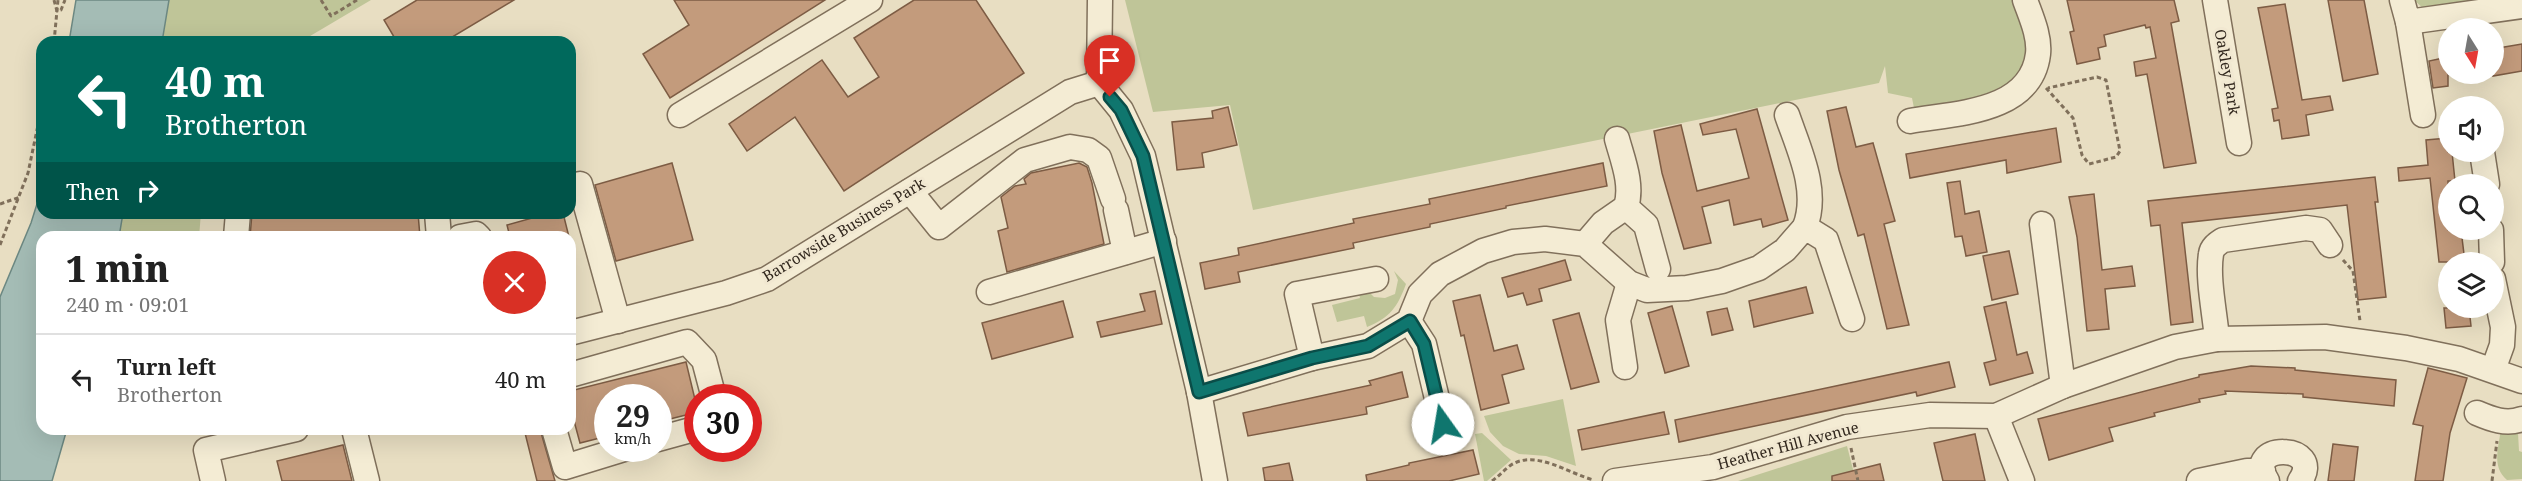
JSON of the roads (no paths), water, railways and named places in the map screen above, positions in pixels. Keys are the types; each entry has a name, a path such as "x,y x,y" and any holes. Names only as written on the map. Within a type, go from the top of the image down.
{"street":[{"path":"680,115 870,0"},
{"path":"1100,0 1100,83 1121,110 1143,156 1199,392 1215,481"},
{"path":"1910,121 1995,106 2039,82 2036,32 2025,0"},
{"name":"Oakley Park","path":"2215,0 2239,143"},
{"path":"2423,115 2405,11 2522,6"},
{"name":"Barrowside Business Park","path":"576,332 644,315 766,279 1070,92 1100,83"},
{"path":"1199,392 1312,358 1368,346 1410,321 1420,294 1440,274 1483,251 1513,242 1545,239 1585,244 1629,283 1647,290 1687,288 1722,281 1759,268 1785,250 1805,227 1811,212 1810,185 1788,115"},
{"path":"1585,244 1603,223 1626,207 1629,196 1628,183 1617,139"},
{"path":"910,191 939,228 1025,160 1070,147 1088,150 1099,158 1114,204 1125,252"},
{"path":"580,184 618,321"},
{"path":"1626,207 1646,225 1658,269"},
{"path":"2042,224 2063,386"},
{"path":"1805,227 1826,240 1852,319"},
{"path":"2217,339 2211,267 2211,253 2214,246 2223,240 2307,228 2320,230 2330,244"},
{"path":"989,292 1164,241"},
{"path":"1312,358 1297,294 1376,279"},
{"path":"1625,367 1618,320 1629,283"},
{"path":"644,315 654,350"},
{"path":"2493,370 2502,345 2501,318"},
{"path":"1410,321 1424,344 1443,424"},
{"name":"Heather Hill Avenue","path":"1615,481 1713,467 1847,427 1930,415 1996,416 2063,386 2175,347 2217,339 2325,337 2363,342 2406,348 2493,370 2522,381"},
{"path":"576,373 687,342 704,360 710,384"},
{"path":"2477,413 2511,420"},
{"path":"1996,416 2022,481"},
{"path":"213,481 206,450 270,435"},
{"path":"356,435 367,481"},
{"path":"556,435 565,467 594,458"},
{"path":"2199,481 2247,471 2265,476 2266,459 2274,452 2283,450 2292,452 2300,458 2303,467 2300,481"}],"water":[{"path":"76,0 169,0 163,36 70,36"},
{"path":"36,207 36,219 122,219 120,231 36,231 36,435 65,435 52,481 0,481 0,297"}]}
